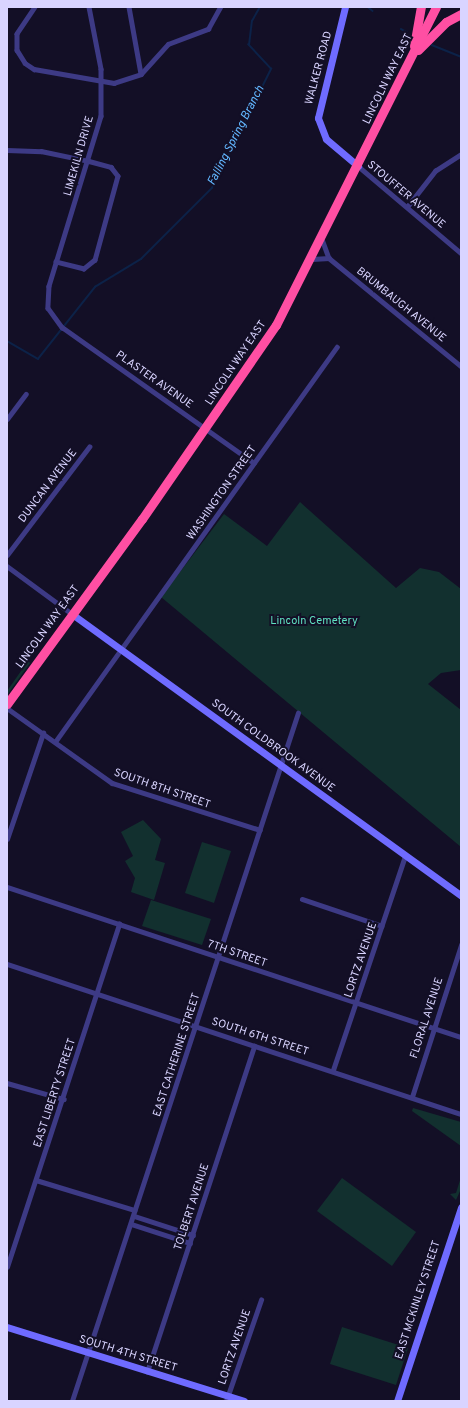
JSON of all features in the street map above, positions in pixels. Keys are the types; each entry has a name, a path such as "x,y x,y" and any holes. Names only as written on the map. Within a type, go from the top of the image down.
{"highway":[{"path":"412,57 421,7"},
{"name":"LINCOLN WAY EAST","path":"7,704 207,428 271,333 322,239 436,7"},
{"path":"412,57 446,22 461,14"}],"street":[{"path":"35,7 17,34 17,50 25,63 34,69 103,83 123,83 141,74 168,44 210,26 220,7"},
{"name":"LIMEKILN DRIVE","path":"48,308 47,297 56,262 89,161 101,116 103,83 89,7"},
{"path":"129,7 141,74"},
{"name":"WALKER ROAD","path":"345,7 318,118 326,140 358,166"},
{"path":"7,150 41,151 89,161 111,167 118,176 95,260 84,269 56,262"},
{"path":"407,206 435,171 461,154"},
{"name":"STOUFFER AVENUE","path":"358,166 461,253"},
{"path":"312,258 329,258 322,239"},
{"name":"BRUMBAUGH AVENUE","path":"329,258 461,366"},
{"name":"PLASTER AVENUE","path":"48,308 62,326 254,463"},
{"name":"WASHINGTON STREET","path":"55,742 337,347"},
{"path":"7,419 26,394"},
{"name":"DUNCAN AVENUE","path":"7,555 89,447"},
{"path":"7,566 72,614"},
{"name":"SOUTH COLDBROOK AVENUE","path":"72,614 461,896"},
{"name":"SOUTH 8TH STREET","path":"7,708 112,783 260,830"},
{"name":"EAST CATHERINE STREET","path":"72,1401 298,714"},
{"path":"7,839 43,733"},
{"name":"LORTZ AVENUE","path":"334,1070 405,856"},
{"name":"7TH STREET","path":"7,887 461,1037"},
{"path":"302,899 382,926"},
{"name":"EAST LIBERTY STREET","path":"7,1267 64,1099 119,924"},
{"name":"FLORAL AVENUE","path":"412,1097 461,946"},
{"name":"SOUTH 6TH STREET","path":"7,964 196,1025 254,1046 334,1070 461,1114"},
{"name":"TOLBERT AVENUE","path":"147,1372 254,1046"},
{"path":"7,1083 64,1099"},
{"path":"36,1180 135,1210"},
{"name":"EAST MCKINLEY STREET","path":"397,1401 459,1220 461,1207"},
{"path":"134,1216 193,1234"},
{"path":"131,1224 190,1243"},
{"name":"LORTZ AVENUE","path":"227,1398 261,1300"},
{"name":"SOUTH 4TH STREET","path":"7,1327 227,1398 244,1401"}],"green space":[{"name":"Lincoln Cemetery","path":"300,502 396,588 420,568 439,572 461,589 461,670 441,673 428,684 461,710 461,847 161,597 224,514 267,546"},
{"path":"28,661 30,663 7,695 7,691"},
{"path":"143,820 161,839 155,860 165,863 154,900 131,892 135,878 125,861 133,856 121,832"},
{"path":"202,842 231,851 214,903 185,893"},
{"path":"151,900 211,919 202,945 142,926"},
{"path":"413,1108 461,1122 461,1146 412,1111"},
{"path":"461,1177 461,1189 456,1200 450,1194 456,1193"},
{"path":"342,1178 416,1232 392,1266 317,1211"},
{"path":"342,1327 408,1348 396,1385 330,1364"}],"waterway":[{"name":"Falling Spring Branch","path":"7,341 38,359 95,287 141,259 212,188 271,69 249,45 252,21 260,7"},
{"name":"Falling Spring Branch","path":"368,7 373,11"},
{"name":"Falling Spring Branch","path":"401,29 407,32"},
{"name":"Falling Spring Branch","path":"432,45 461,57"}]}
